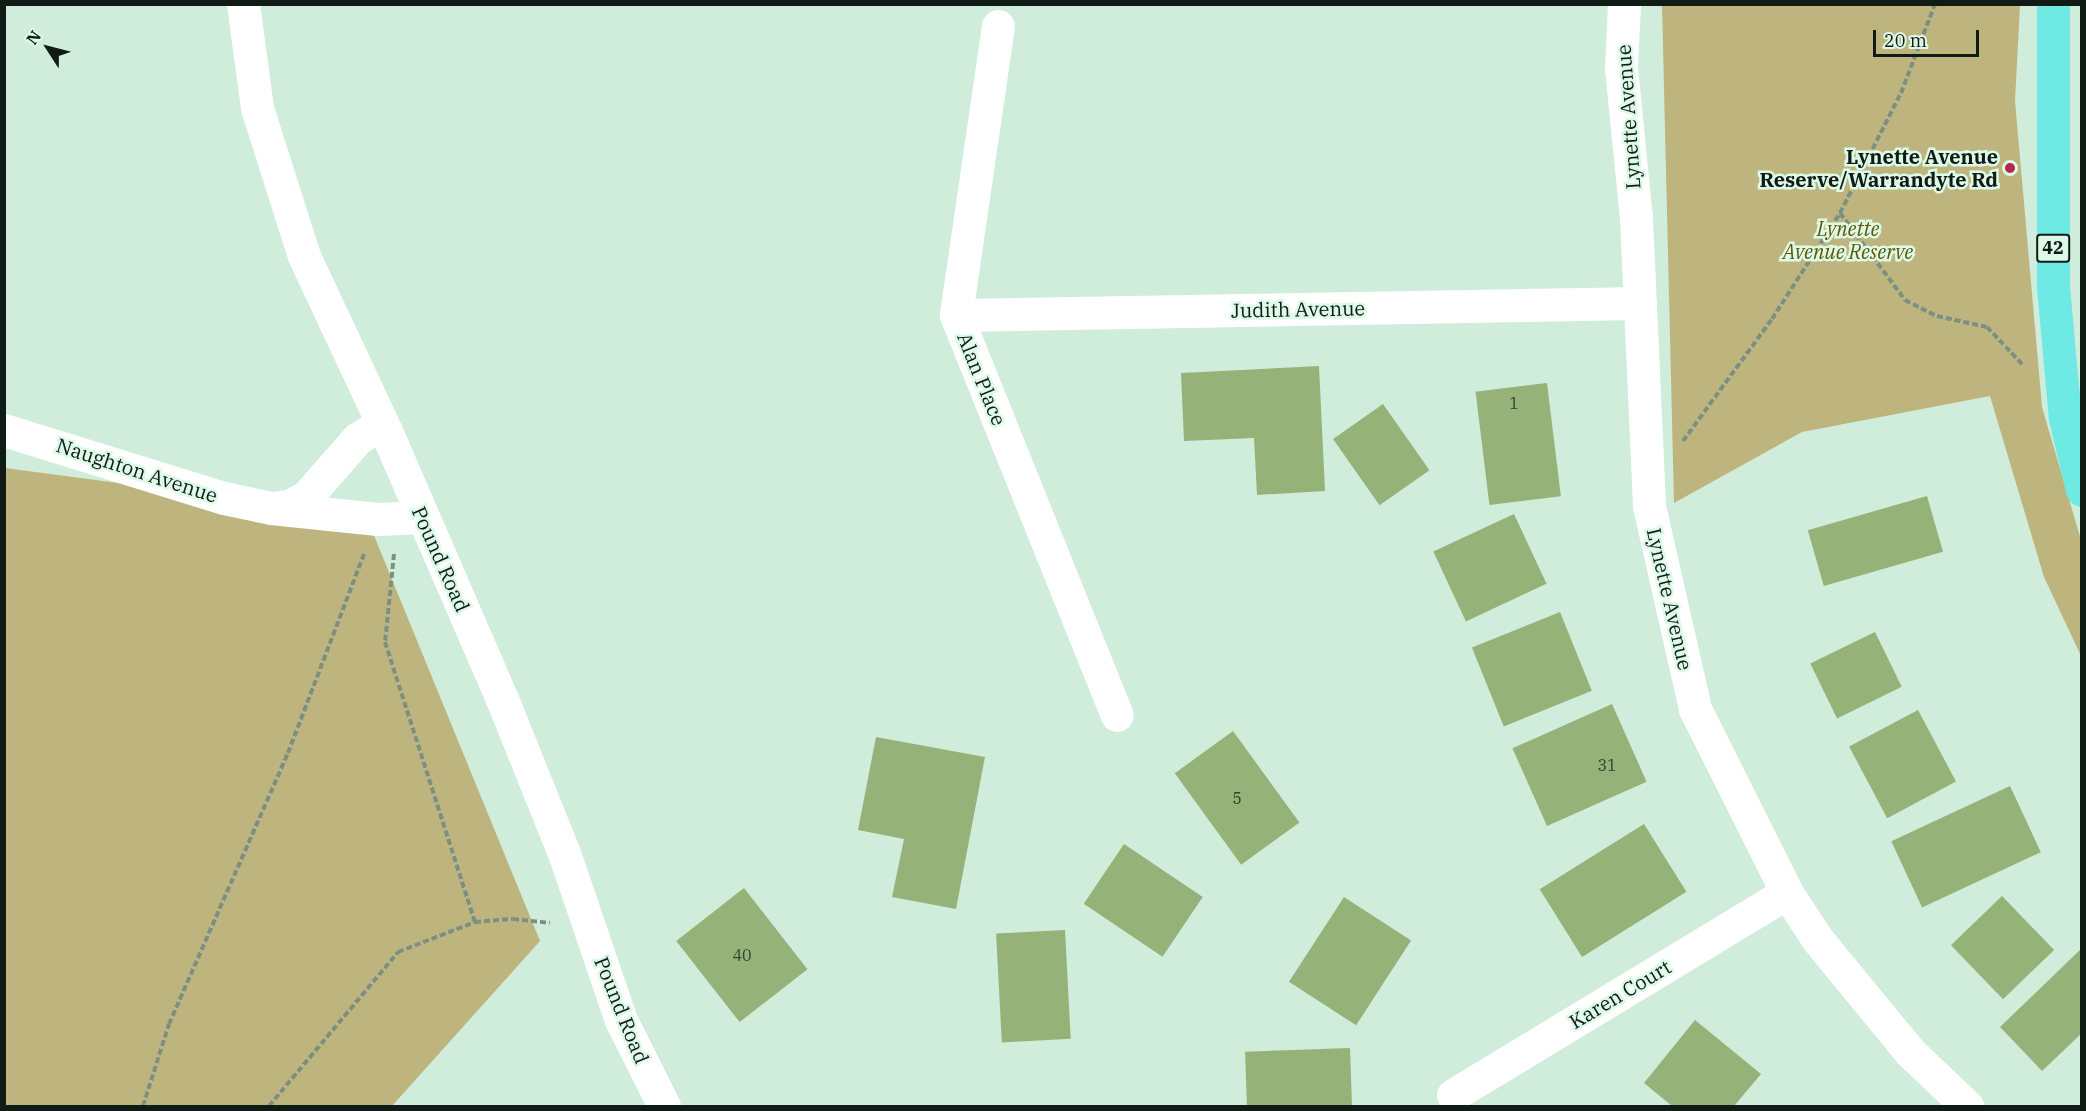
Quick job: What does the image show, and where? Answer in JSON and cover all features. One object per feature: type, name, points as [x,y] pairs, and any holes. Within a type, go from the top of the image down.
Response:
[{"type":"main road","name":"42","points":[[2053,4],[2053,288],[2065,418],[2082,490]]},
{"type":"street","name":"Pound Road","points":[[243,4],[257,108],[304,256],[382,424],[399,518],[502,699],[592,934],[621,1020],[664,1107]]},
{"type":"street","name":"Lynette Avenue","points":[[1624,4],[1621,68],[1636,218],[1649,506],[1695,709],[1787,893],[1861,996],[1910,1052],[1967,1107]]},
{"type":"street","name":"Alan Place","points":[[998,26],[956,315],[1117,715]]},
{"type":"street","name":"Judith Avenue","points":[[956,315],[1640,303]]},
{"type":"street","name":"Naughton Avenue","points":[[271,508],[291,505],[307,496],[344,452],[382,424]]},
{"type":"street","name":"Naughton Avenue","points":[[4,430],[224,498],[271,508],[399,518]]},
{"type":"street","name":"Karen Court","points":[[1452,1095],[1787,893]]},
{"type":"path","points":[[1683,441],[1772,319],[1840,213],[1901,93],[1935,4]]},
{"type":"path","points":[[1840,213],[1905,300],[1937,316],[1987,327],[2022,363]]},
{"type":"path","points":[[399,518],[385,642],[475,922]]},
{"type":"path","points":[[143,1107],[169,1024],[288,753],[399,518]]},
{"type":"path","points":[[269,1107],[398,952],[475,922],[542,921],[592,934]]},
{"type":"green space","name":"Lynette Avenue Reserve","points":[[1662,5],[2020,5],[2015,101],[2042,407],[2081,540],[2081,656],[2044,577],[1990,396],[1802,432],[1674,503]]},
{"type":"green space","points":[[5,468],[366,516],[540,941],[392,1106],[5,1106]]},
{"type":"building","points":[[1319,366],[1325,491],[1257,495],[1254,438],[1184,441],[1181,373]]},
{"type":"building","points":[[1547,383],[1561,496],[1489,505],[1476,392]]},
{"type":"building","points":[[1383,404],[1429,470],[1379,505],[1333,439]]},
{"type":"building","points":[[1927,496],[1943,552],[1824,586],[1808,530]]},
{"type":"building","points":[[1514,514],[1547,584],[1466,621],[1433,552]]},
{"type":"building","points":[[1560,612],[1592,691],[1504,726],[1472,648]]},
{"type":"building","points":[[1875,632],[1902,687],[1837,718],[1810,664]]},
{"type":"building","points":[[1612,704],[1647,782],[1547,826],[1512,748]]},
{"type":"building","points":[[1918,710],[1956,782],[1887,818],[1849,747]]},
{"type":"building","points":[[1233,731],[1299,822],[1241,865],[1175,773]]},
{"type":"building","points":[[876,737],[985,757],[956,909],[892,897],[904,839],[858,830]]},
{"type":"building","points":[[2010,786],[2041,852],[1922,908],[1891,841]]},
{"type":"building","points":[[1644,824],[1686,892],[1582,957],[1540,889]]},
{"type":"building","points":[[1124,844],[1203,897],[1162,957],[1084,904]]},
{"type":"building","points":[[744,888],[807,969],[740,1022],[676,941]]},
{"type":"building","points":[[2002,896],[2054,950],[2003,999],[1951,945]]},
{"type":"building","points":[[1344,897],[1411,941],[1356,1025],[1289,982]]},
{"type":"building","points":[[1065,930],[1071,1039],[1002,1042],[996,934]]},
{"type":"building","points":[[2082,948],[2082,1033],[2042,1071],[2000,1027]]},
{"type":"building","points":[[1695,1020],[1761,1074],[1734,1106],[1672,1106],[1644,1083]]},
{"type":"building","points":[[1350,1048],[1352,1106],[1247,1106],[1245,1052]]},
{"type":"place","name":"Lynette Avenue Reserve/Warrandyte Rd","points":[[2010,168]]}]
